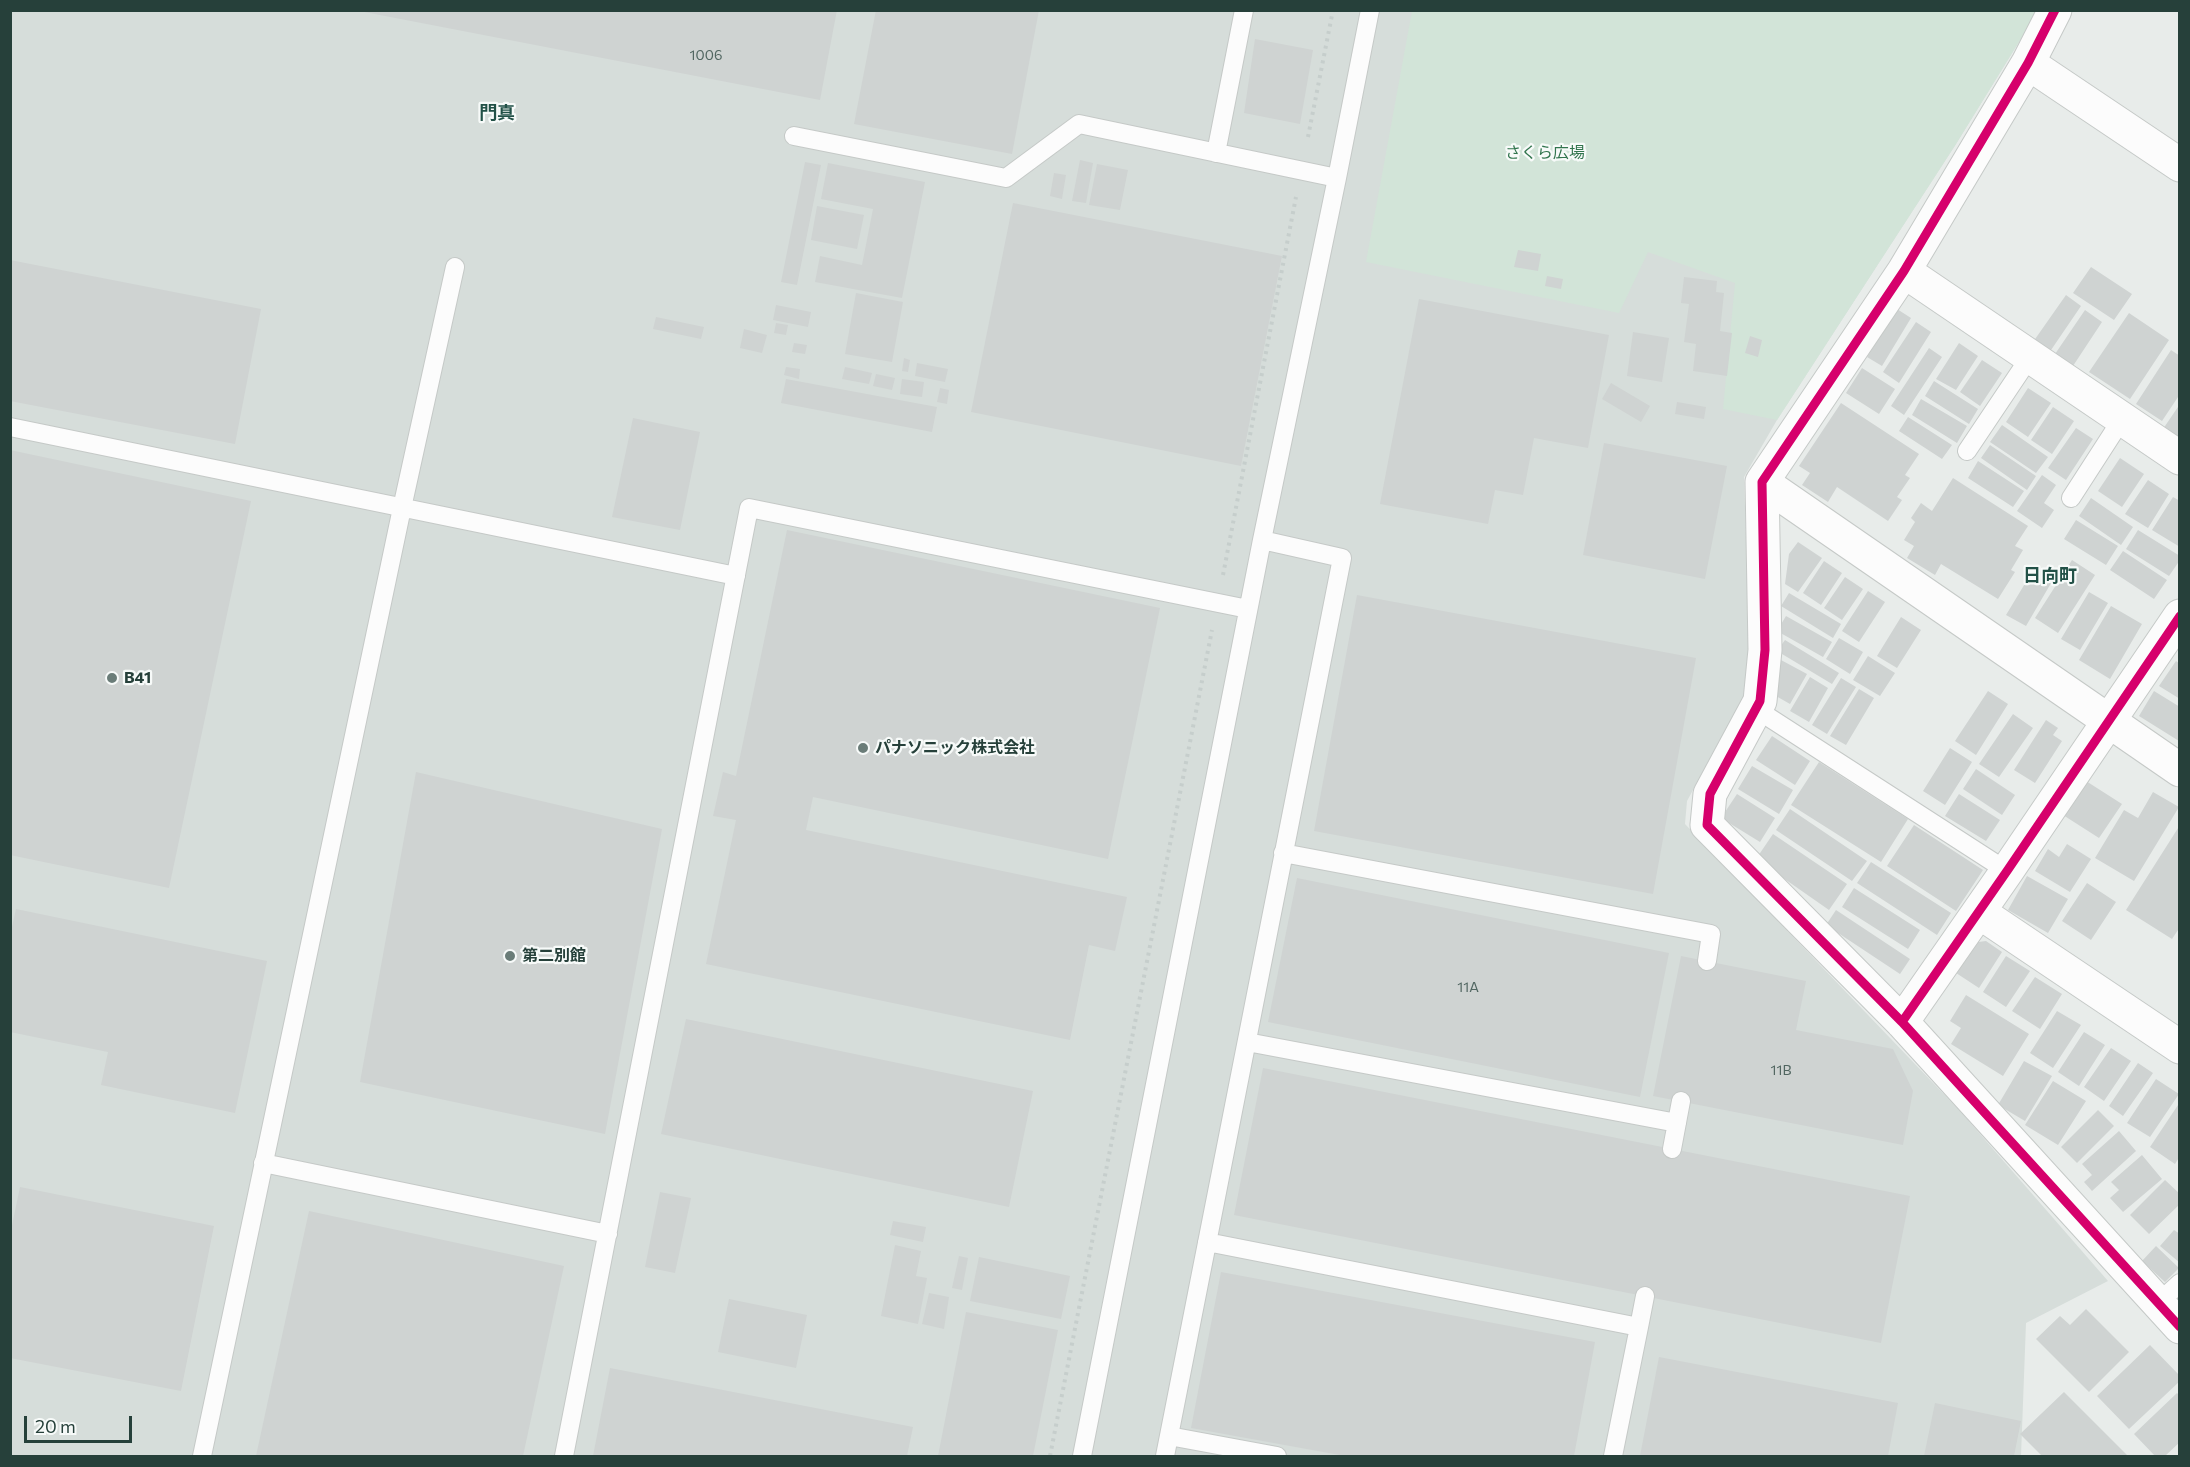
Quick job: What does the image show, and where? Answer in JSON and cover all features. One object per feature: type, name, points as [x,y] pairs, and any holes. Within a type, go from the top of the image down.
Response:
[{"type":"street","points":[[2055,10],[2028,63],[1904,271],[1762,482],[1765,650],[1760,701],[1710,794],[1707,825],[2169,1293],[2180,1327]]},
{"type":"street","points":[[2028,63],[2180,165]]},
{"type":"street","points":[[1904,271],[2180,458]]},
{"type":"street","points":[[1762,482],[2180,770]]},
{"type":"street","points":[[1902,1022],[2180,616]]},
{"type":"street","points":[[1979,912],[2180,1047]]},
{"type":"lane","points":[[1216,153],[1244,10]]},
{"type":"lane","points":[[1082,1456],[1248,609],[1370,10]]},
{"type":"lane","points":[[794,136],[1006,178],[1079,124],[1337,178]]},
{"type":"lane","points":[[202,1456],[455,267]]},
{"type":"lane","points":[[1967,451],[2030,357]]},
{"type":"lane","points":[[2071,498],[2122,419]]},
{"type":"lane","points":[[10,427],[736,576]]},
{"type":"lane","points":[[564,1456],[749,508],[1248,609]]},
{"type":"lane","points":[[1166,1456],[1342,558],[1262,540]]},
{"type":"lane","points":[[1756,709],[2007,871]]},
{"type":"lane","points":[[1283,854],[1711,934],[1707,961]]},
{"type":"lane","points":[[1247,1042],[1677,1123]]},
{"type":"lane","points":[[1672,1149],[1680,1101]]},
{"type":"lane","points":[[263,1163],[608,1234]]},
{"type":"lane","points":[[1207,1242],[1639,1328]]},
{"type":"lane","points":[[1613,1456],[1645,1296]]},
{"type":"lane","points":[[1169,1436],[1277,1456]]},
{"type":"path","points":[[1308,137],[1333,10]]},
{"type":"path","points":[[1050,1456],[1296,197]]},
{"type":"shaded area","name":"パナソニック株式会社","points":[[10,11],[2038,11],[1956,144],[1777,420],[1744,477],[1750,658],[1745,694],[1687,801],[1685,824],[1960,1111],[2108,1281],[2026,1323],[2021,1456],[11,1456]]},
{"type":"green space","name":"さくら広場","points":[[1412,11],[2038,11],[1956,144],[1777,420],[1723,409],[1735,283],[1648,252],[1619,313],[1366,262]]},
{"type":"building","points":[[354,10],[837,10],[820,100]]},
{"type":"building","points":[[876,10],[1039,10],[1012,154],[854,124]]},
{"type":"building","points":[[1255,39],[1313,50],[1300,124],[1244,113]]},
{"type":"building","points":[[1080,160],[1093,163],[1086,203],[1072,201]]},
{"type":"building","points":[[805,162],[821,165],[797,285],[781,282]]},
{"type":"building","points":[[828,163],[925,182],[902,298],[815,282],[820,256],[862,265],[873,209],[821,199]]},
{"type":"building","points":[[1097,164],[1128,170],[1120,210],[1089,205]]},
{"type":"building","points":[[1054,173],[1066,175],[1062,199],[1050,196]]},
{"type":"building","points":[[1013,203],[1282,256],[1241,466],[971,412]]},
{"type":"building","points":[[817,206],[864,215],[857,249],[811,240]]},
{"type":"building","points":[[1518,250],[1541,254],[1538,271],[1514,267]]},
{"type":"building","points":[[10,260],[261,309],[235,444],[10,401]]},
{"type":"building","points":[[2091,267],[2132,294],[2114,320],[2073,293]]},
{"type":"building","points":[[1547,276],[1563,279],[1561,289],[1545,286]]},
{"type":"building","points":[[1684,277],[1717,281],[1716,292],[1724,293],[1720,331],[1732,333],[1727,376],[1693,371],[1696,344],[1684,342],[1689,304],[1681,303]]},
{"type":"building","points":[[856,293],[903,302],[892,362],[845,354]]},
{"type":"building","points":[[2066,295],[2081,306],[2049,353],[2033,342]]},
{"type":"building","points":[[1419,299],[1609,335],[1588,448],[1534,438],[1523,495],[1495,490],[1488,524],[1380,504]]},
{"type":"building","points":[[776,305],[811,312],[808,327],[773,320]]},
{"type":"building","points":[[1897,309],[1911,318],[1882,366],[1867,357]]},
{"type":"building","points":[[2085,310],[2102,322],[2071,369],[2053,357]]},
{"type":"building","points":[[2129,313],[2169,340],[2130,399],[2089,372]]},
{"type":"building","points":[[656,317],[704,327],[701,339],[653,329]]},
{"type":"building","points":[[1916,322],[1931,332],[1899,383],[1883,372]]},
{"type":"building","points":[[776,323],[788,325],[786,335],[774,333]]},
{"type":"building","points":[[744,329],[767,335],[762,353],[740,348]]},
{"type":"building","points":[[1633,332],[1669,338],[1662,382],[1627,376]]},
{"type":"building","points":[[1750,336],[1762,340],[1758,357],[1745,353]]},
{"type":"building","points":[[794,343],[807,345],[805,354],[792,352]]},
{"type":"building","points":[[1959,343],[1978,356],[1956,390],[1936,379]]},
{"type":"building","points":[[1929,348],[1942,357],[1904,415],[1891,406]]},
{"type":"building","points":[[2171,350],[2180,356],[2180,394],[2162,421],[2136,404]]},
{"type":"building","points":[[904,358],[910,360],[908,372],[902,371]]},
{"type":"building","points":[[1982,360],[2002,373],[1980,406],[1960,392]]},
{"type":"building","points":[[917,363],[948,369],[945,382],[915,376]]},
{"type":"building","points":[[786,367],[800,369],[799,379],[784,375]]},
{"type":"building","points":[[845,367],[872,373],[869,384],[842,379]]},
{"type":"building","points":[[1862,368],[1895,389],[1879,414],[1846,393]]},
{"type":"building","points":[[876,374],[895,378],[892,390],[873,386]]},
{"type":"building","points":[[786,379],[937,407],[932,432],[781,403]]},
{"type":"building","points":[[902,379],[924,382],[922,397],[900,394]]},
{"type":"building","points":[[1934,381],[1978,409],[1969,424],[1925,396]]},
{"type":"building","points":[[1611,383],[1650,406],[1641,422],[1602,399]]},
{"type":"building","points":[[940,388],[949,390],[947,404],[937,402]]},
{"type":"building","points":[[2028,388],[2051,403],[2028,437],[2006,422]]},
{"type":"building","points":[[1921,399],[1967,426],[1957,443],[1912,415]]},
{"type":"building","points":[[1677,402],[1706,407],[1704,419],[1675,414]]},
{"type":"building","points":[[1841,403],[1919,454],[1905,475],[1910,478],[1897,497],[1902,500],[1888,521],[1837,487],[1828,502],[1802,485],[1810,473],[1799,466]]},
{"type":"building","points":[[2180,404],[2180,440],[2163,429]]},
{"type":"building","points":[[2053,407],[2074,421],[2052,454],[2031,440]]},
{"type":"building","points":[[1908,417],[1952,445],[1942,459],[1899,431]]},
{"type":"building","points":[[633,418],[700,432],[680,530],[612,517]]},
{"type":"building","points":[[2002,425],[2048,457],[2036,473],[1990,442]]},
{"type":"building","points":[[2076,428],[2093,439],[2066,480],[2048,468]]},
{"type":"building","points":[[1604,443],[1727,466],[1705,579],[1583,555]]},
{"type":"building","points":[[1990,445],[2036,476],[2027,490],[1981,458]]},
{"type":"building","name":"B41","points":[[10,450],[251,501],[169,888],[10,855]]},
{"type":"building","points":[[2120,458],[2144,474],[2122,507],[2098,491]]},
{"type":"building","points":[[1978,461],[2024,491],[2013,507],[1968,478]]},
{"type":"building","points":[[2042,475],[2056,485],[2044,503],[2054,510],[2042,528],[2017,511]]},
{"type":"building","points":[[1953,478],[2028,526],[2015,546],[2023,550],[2011,570],[2015,572],[1998,599],[1941,564],[1935,575],[1907,558],[1914,546],[1904,540],[1915,522],[1911,518],[1921,503],[1932,511]]},
{"type":"building","points":[[2148,480],[2169,494],[2148,528],[2125,514]]},
{"type":"building","points":[[2173,497],[2180,501],[2180,547],[2152,530]]},
{"type":"building","points":[[2091,498],[2133,527],[2121,545],[2079,516]]},
{"type":"building","points":[[2076,520],[2118,546],[2106,565],[2064,539]]},
{"type":"building","points":[[787,530],[1160,608],[1108,859],[813,797],[806,830],[1127,897],[1115,951],[1089,945],[1070,1040],[706,964],[736,820],[713,816],[723,772],[736,776]]},
{"type":"building","points":[[2138,530],[2180,556],[2180,560],[2169,576],[2126,549]]},
{"type":"building","points":[[1798,542],[1822,558],[1798,592],[1785,584],[1789,554]]},
{"type":"building","points":[[2123,551],[2167,580],[2154,599],[2110,570]]},
{"type":"building","points":[[2072,560],[2095,575],[2058,633],[2035,618]]},
{"type":"building","points":[[1824,561],[1842,573],[1821,605],[1803,593]]},
{"type":"building","points":[[2035,567],[2054,578],[2026,626],[2006,615]]},
{"type":"building","points":[[1845,577],[1863,589],[1842,620],[1824,608]]},
{"type":"building","points":[[1868,591],[1885,602],[1859,642],[1842,631]]},
{"type":"building","points":[[2089,592],[2108,603],[2080,650],[2061,639]]},
{"type":"building","points":[[1789,593],[1841,624],[1833,638],[1781,606]]},
{"type":"building","points":[[1357,595],[1696,658],[1653,894],[1314,831]]},
{"type":"building","points":[[2111,606],[2142,624],[2110,679],[2079,660]]},
{"type":"building","points":[[1786,616],[1832,642],[1823,657],[1777,631]]},
{"type":"building","points":[[1901,617],[1921,630],[1897,668],[1877,656]]},
{"type":"building","points":[[1839,638],[1863,652],[1850,674],[1826,659]]},
{"type":"building","points":[[1785,640],[1839,673],[1832,684],[1777,651]]},
{"type":"building","points":[[1868,656],[1895,673],[1880,696],[1853,680]]},
{"type":"building","points":[[1781,660],[1807,674],[1790,704],[1776,696],[1774,672]]},
{"type":"building","points":[[2176,661],[2180,664],[2180,699],[2159,686]]},
{"type":"building","points":[[1810,677],[1828,688],[1809,722],[1790,711]]},
{"type":"building","points":[[1841,678],[1856,687],[1827,734],[1812,725]]},
{"type":"building","points":[[1859,689],[1874,698],[1846,745],[1830,736]]},
{"type":"building","points":[[1988,691],[2008,704],[1976,755],[1955,741]]},
{"type":"building","points":[[2154,691],[2180,707],[2179,741],[2139,716]]},
{"type":"building","points":[[2013,714],[2033,728],[1999,777],[1979,764]]},
{"type":"building","points":[[2046,720],[2058,728],[2053,735],[2062,741],[2035,783],[2014,770]]},
{"type":"building","points":[[1772,736],[1810,761],[1795,785],[1756,760]]},
{"type":"building","points":[[1950,748],[1972,762],[1945,805],[1923,791]]},
{"type":"building","points":[[1819,762],[1908,819],[1881,862],[1791,805]]},
{"type":"building","points":[[1752,766],[1793,790],[1779,814],[1738,789]]},
{"type":"building","points":[[1976,769],[2015,795],[2002,815],[1963,789]]},
{"type":"building","name":"第二別館","points":[[416,772],[662,829],[605,1134],[360,1082]]},
{"type":"building","points":[[2086,781],[2122,804],[2099,838],[2063,815]]},
{"type":"building","points":[[2153,792],[2179,807],[2134,881],[2095,858],[2124,810],[2138,818]]},
{"type":"building","points":[[1737,794],[1775,818],[1760,842],[1721,818]]},
{"type":"building","points":[[1959,794],[2000,820],[1986,841],[1945,816]]},
{"type":"building","points":[[1790,809],[1867,861],[1852,881],[1776,830]]},
{"type":"building","points":[[1914,825],[1983,870],[1956,911],[1887,866]]},
{"type":"building","points":[[2180,825],[2180,927],[2172,939],[2126,910]]},
{"type":"building","points":[[1773,834],[1847,884],[1829,910],[1756,859]]},
{"type":"building","points":[[2067,844],[2091,859],[2070,892],[2035,871],[2048,849],[2059,857]]},
{"type":"building","points":[[1871,862],[1951,913],[1937,935],[1857,883]]},
{"type":"building","points":[[2027,876],[2068,899],[2048,933],[2008,910]]},
{"type":"building","points":[[1297,878],[1669,953],[1640,1097],[1268,1022]]},
{"type":"building","points":[[2087,883],[2116,902],[2091,940],[2062,921]]},
{"type":"building","points":[[1854,888],[1920,930],[1908,949],[1842,907]]},
{"type":"building","points":[[16,909],[267,961],[235,1113],[101,1085],[108,1052],[10,1032],[10,936]]},
{"type":"building","points":[[1836,910],[1910,959],[1900,974],[1826,925]]},
{"type":"building","points":[[1986,941],[2002,952],[1979,988],[1953,971],[1971,943]]},
{"type":"building","points":[[1681,956],[1806,981],[1796,1030],[1893,1049],[1913,1091],[1903,1145],[1653,1096]]},
{"type":"building","points":[[2006,956],[2030,971],[2006,1007],[1983,992]]},
{"type":"building","points":[[2035,977],[2062,994],[2040,1029],[2012,1011]]},
{"type":"building","points":[[1966,995],[2029,1034],[2003,1076],[1951,1044],[1961,1028],[1950,1021]]},
{"type":"building","points":[[2057,1011],[2081,1025],[2053,1068],[2030,1053]]},
{"type":"building","points":[[686,1019],[1033,1091],[1009,1207],[661,1134]]},
{"type":"building","points":[[2084,1032],[2105,1045],[2079,1086],[2058,1072]]},
{"type":"building","points":[[2111,1048],[2131,1061],[2104,1101],[2084,1087]]},
{"type":"building","points":[[2024,1061],[2052,1076],[2025,1121],[1998,1105]]},
{"type":"building","points":[[2138,1063],[2153,1073],[2123,1116],[2109,1106]]},
{"type":"building","points":[[1263,1068],[1910,1196],[1881,1343],[1234,1215]]},
{"type":"building","points":[[2156,1079],[2179,1094],[2150,1137],[2127,1123]]},
{"type":"building","points":[[2053,1081],[2086,1101],[2058,1145],[2025,1125]]},
{"type":"building","points":[[2180,1102],[2180,1156],[2175,1164],[2150,1147]]},
{"type":"building","points":[[2098,1110],[2114,1126],[2077,1163],[2061,1147]]},
{"type":"building","points":[[2119,1131],[2136,1151],[2092,1191],[2084,1182],[2092,1175],[2082,1164]]},
{"type":"building","points":[[2142,1155],[2162,1179],[2123,1212],[2110,1198],[2119,1190],[2111,1182]]},
{"type":"building","points":[[2165,1180],[2180,1194],[2180,1204],[2149,1234],[2130,1215]]},
{"type":"building","points":[[20,1187],[214,1226],[181,1391],[10,1358],[10,1235]]},
{"type":"building","points":[[660,1192],[691,1198],[675,1273],[645,1267]]},
{"type":"building","points":[[309,1211],[564,1266],[523,1456],[256,1456]]},
{"type":"building","points":[[893,1221],[926,1227],[923,1242],[890,1235]]},
{"type":"building","points":[[2174,1230],[2180,1234],[2180,1263],[2160,1246]]},
{"type":"building","points":[[895,1245],[921,1251],[916,1276],[927,1278],[918,1324],[881,1316]]},
{"type":"building","points":[[2156,1246],[2179,1268],[2165,1282],[2142,1261]]},
{"type":"building","points":[[959,1256],[968,1258],[962,1290],[952,1288]]},
{"type":"building","points":[[979,1257],[1070,1276],[1061,1319],[970,1301]]},
{"type":"building","points":[[1221,1272],[1595,1342],[1574,1456],[1345,1456],[1191,1428]]},
{"type":"building","points":[[929,1293],[949,1297],[944,1329],[922,1324]]},
{"type":"building","points":[[729,1299],[807,1315],[796,1368],[718,1352]]},
{"type":"building","points":[[2086,1309],[2129,1352],[2089,1392],[2036,1339],[2060,1316],[2070,1325]]},
{"type":"building","points":[[966,1312],[1058,1330],[1033,1456],[938,1456]]},
{"type":"building","points":[[2150,1345],[2180,1376],[2180,1381],[2129,1429],[2097,1396]]},
{"type":"building","points":[[1659,1357],[1898,1403],[1888,1456],[1640,1456]]},
{"type":"building","points":[[610,1368],[913,1427],[907,1456],[593,1456]]},
{"type":"building","points":[[2064,1392],[2128,1456],[2042,1456],[2020,1434]]},
{"type":"building","points":[[2177,1393],[2180,1396],[2180,1442],[2165,1456],[2155,1456],[2134,1434]]},
{"type":"building","points":[[1935,1403],[2021,1421],[2014,1456],[1924,1456]]},
{"type":"cycle path","points":[[2055,10],[2028,63],[1904,271],[1762,482],[1765,650],[1760,701],[1710,794],[1707,825],[1902,1022],[2180,1327]]},
{"type":"cycle path","points":[[1902,1022],[2180,616]]},
{"type":"place","name":"B41","points":[[112,678]]},
{"type":"place","name":"パナソニック株式会社","points":[[863,748]]},
{"type":"place","name":"第二別館","points":[[510,956]]},
{"type":"district","name":"門真","points":[[497,113]]},
{"type":"district","name":"日向町","points":[[2050,576]]}]
